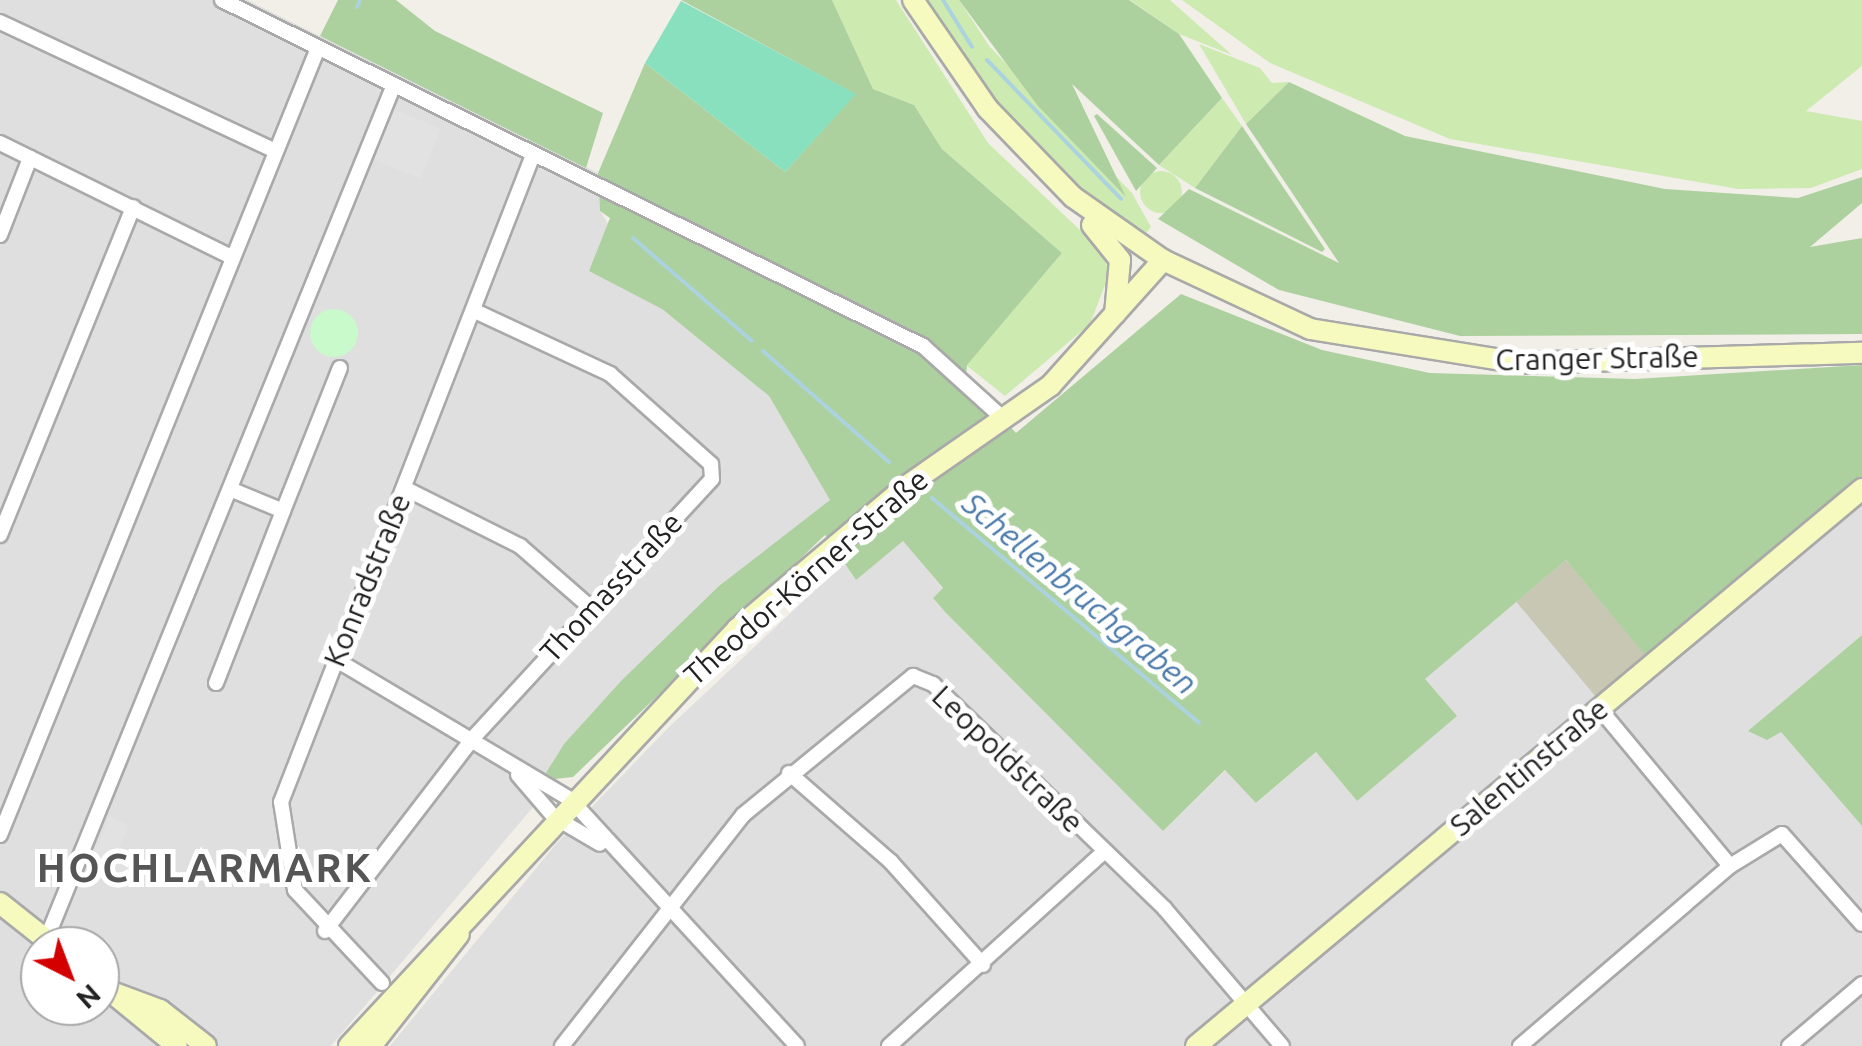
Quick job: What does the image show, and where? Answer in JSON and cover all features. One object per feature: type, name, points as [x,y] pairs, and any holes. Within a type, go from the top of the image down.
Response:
[{"type":"main road","name":"Cranger Straße","points":[[913,0],[988,109],[1074,197],[1163,260],[1237,302],[1381,347],[1519,364],[1862,353]]},
{"type":"main road","name":"Cranger Straße","points":[[988,109],[998,134],[1114,245],[1123,274],[1114,321]]},
{"type":"main road","name":"Theodor-Körner-Straße","points":[[350,1046],[570,799],[737,629],[905,487],[1005,420],[1114,321],[1163,260]]},
{"type":"main road","name":"Salentinstraße","points":[[1196,1046],[1862,488]]},
{"type":"main road","points":[[0,904],[28,926]]},
{"type":"main road","name":"Theodor-Körner-Straße","points":[[370,1046],[453,947],[468,914]]},
{"type":"main road","points":[[120,994],[160,1010],[206,1046]]},
{"type":"main road","points":[[120,999],[177,1046]]},
{"type":"street","points":[[222,0],[924,346],[1005,420]]},
{"type":"street","points":[[0,22],[275,152]]},
{"type":"street","points":[[0,835],[318,48]]},
{"type":"street","points":[[57,926],[393,87]]},
{"type":"street","points":[[0,143],[232,257]]},
{"type":"street","name":"Konradstraße","points":[[382,983],[325,931],[290,878],[281,802],[534,155]]},
{"type":"street","points":[[0,235],[30,158]]},
{"type":"street","points":[[0,535],[133,207]]},
{"type":"street","name":"Thomasstraße","points":[[325,931],[473,738],[712,479],[711,464],[610,374],[475,311]]},
{"type":"street","points":[[216,683],[340,368]]},
{"type":"street","points":[[404,488],[520,546],[590,607]]},
{"type":"street","points":[[230,489],[283,510]]},
{"type":"street","points":[[336,659],[570,799],[610,850],[666,903],[797,1046]]},
{"type":"street","name":"Leopoldstraße","points":[[562,1046],[666,903],[789,773],[904,680],[923,677],[1105,851],[1282,1046]]},
{"type":"street","points":[[1599,708],[1730,866]]},
{"type":"street","points":[[512,767],[554,817],[610,850]]},
{"type":"street","points":[[789,773],[891,862],[983,965]]},
{"type":"street","points":[[1520,1046],[1730,866],[1782,834],[1862,924]]},
{"type":"street","points":[[889,1046],[1105,851]]},
{"type":"street","points":[[1788,1046],[1862,984]]},
{"type":"shaded area","points":[[0,0],[247,0],[598,173],[600,211],[662,309],[769,396],[831,500],[720,586],[331,1046],[0,1046]]},
{"type":"shaded area","points":[[390,108],[441,129],[421,179],[370,158]]},
{"type":"shaded area","points":[[1862,480],[1862,635],[1749,731],[1781,732],[1862,826],[1862,1046],[390,1046],[556,844],[669,727],[844,563],[855,579],[903,540],[943,589],[933,598],[945,612],[1164,830],[1226,770],[1257,803],[1316,752],[1357,801],[1424,679],[1566,560],[1649,660]]},
{"type":"shaded area","points":[[1566,560],[1650,660],[1600,702],[1516,602]]},
{"type":"shaded area","points":[[109,817],[128,825],[115,859],[136,867],[131,881],[90,865]]},
{"type":"green space","points":[[338,0],[396,0],[435,31],[603,113],[586,168],[320,36]]},
{"type":"green space","points":[[681,0],[832,0],[873,89],[914,105],[942,149],[1062,253],[967,365],[966,377],[1016,433],[1181,294],[1322,350],[1430,373],[1635,379],[1862,365],[1862,480],[1650,661],[1566,560],[1425,679],[1457,716],[1357,801],[1316,752],[1256,803],[1225,770],[1163,831],[945,612],[933,598],[943,588],[903,541],[856,580],[825,535],[573,777],[555,779],[546,773],[564,744],[622,680],[719,586],[830,500],[769,396],[662,309],[589,271],[610,218],[600,211],[598,173],[645,63],[785,172],[855,94]]},
{"type":"green space","points":[[832,0],[896,0],[988,143],[1099,248],[1110,272],[1090,324],[1005,396],[966,365],[1062,253],[942,149],[914,105],[873,89]]},
{"type":"green space","points":[[922,0],[959,0],[990,47],[1132,193],[1151,227],[1144,236],[1058,171],[999,111]]},
{"type":"green space","points":[[959,0],[1129,0],[1179,34],[1222,98],[1159,165],[1072,84],[1126,197],[1038,106]]},
{"type":"green space","points":[[1130,0],[1170,0],[1232,55],[1179,34]]},
{"type":"green space","points":[[1182,0],[1862,0],[1862,66],[1806,111],[1862,121],[1862,169],[1811,188],[1738,189],[1450,139],[1270,63]]},
{"type":"green space","points":[[681,1],[856,94],[785,172],[645,63]]},
{"type":"green space","points":[[1199,44],[1260,68],[1272,83],[1289,82],[1246,124]]},
{"type":"green space","points":[[1289,82],[1405,136],[1665,189],[1798,198],[1862,177],[1862,203],[1810,247],[1862,238],[1862,334],[1460,336],[1279,290],[1158,219],[1189,189],[1339,263],[1246,124]]},
{"type":"green space","points":[[1222,98],[1242,126],[1195,188],[1159,165]]},
{"type":"green space","points":[[1097,114],[1157,168],[1136,191],[1094,116]]},
{"type":"green space","points":[[1242,126],[1325,249],[1322,252],[1195,188]]},
{"type":"green space","points":[[1161,171],[1176,177],[1182,192],[1176,207],[1161,213],[1146,207],[1140,192],[1146,177]]},
{"type":"green space","points":[[334,309],[351,316],[358,333],[351,350],[334,357],[317,350],[310,333],[317,316]]},
{"type":"green space","points":[[1862,635],[1862,826],[1781,732],[1767,740],[1748,731]]},
{"type":"waterway","name":"Schellenbruchgraben","points":[[357,7],[360,0]]},
{"type":"waterway","points":[[943,0],[972,47]]},
{"type":"waterway","points":[[987,60],[1121,199]]},
{"type":"waterway","name":"Schellenbruchgraben","points":[[633,238],[752,341]]},
{"type":"waterway","name":"Schellenbruchgraben","points":[[763,351],[889,462]]},
{"type":"waterway","name":"Schellenbruchgraben","points":[[932,498],[1199,723]]},
{"type":"district","name":"HOCHLARMARK","points":[[205,868]]}]
